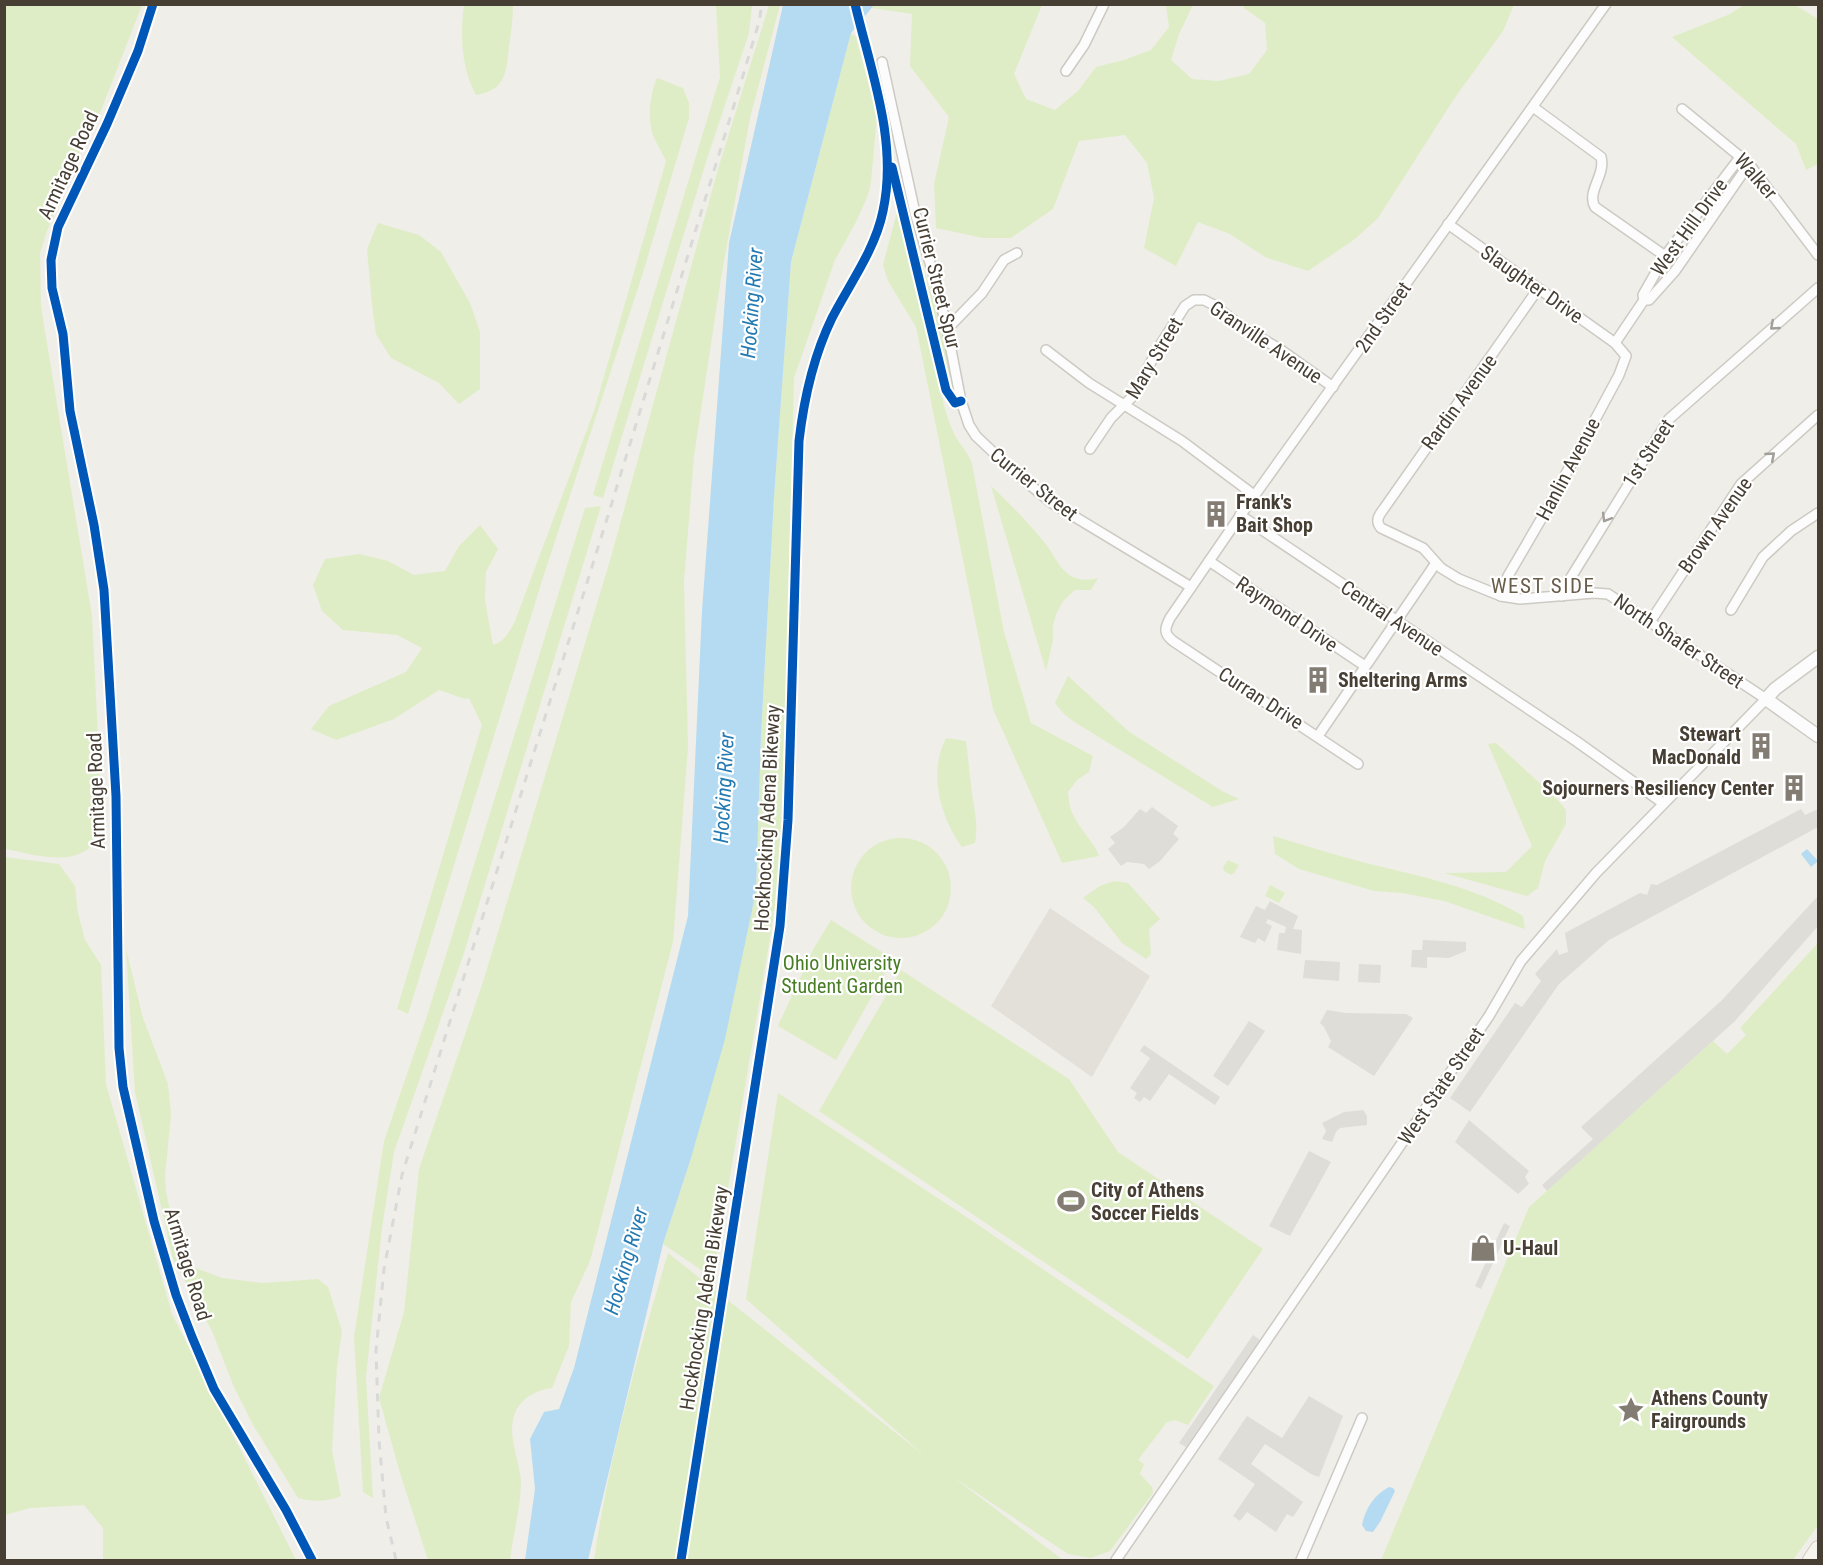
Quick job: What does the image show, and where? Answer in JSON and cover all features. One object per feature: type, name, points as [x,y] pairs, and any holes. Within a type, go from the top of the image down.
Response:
[{"type":"main road","points":[[1810,1560],[1818,1548]]},
{"type":"street","name":"Armitage Road","points":[[153,4],[138,51],[107,124],[58,227],[51,260],[52,288],[63,334],[70,411],[94,525],[104,590],[116,796],[118,1026],[122,1077],[154,1221],[176,1294],[203,1367],[286,1510],[312,1560]]},
{"type":"street","points":[[1066,71],[1084,45],[1104,4]]},
{"type":"street","name":"2nd Street","points":[[1165,632],[1170,618],[1254,495],[1606,4]]},
{"type":"street","name":"Currier Street","points":[[882,62],[915,213],[947,329],[961,401],[969,425],[976,436],[1012,471],[1053,503],[1191,586]]},
{"type":"street","points":[[1533,107],[1601,157],[1602,171],[1592,198],[1595,207],[1665,256]]},
{"type":"street","name":"Walker","points":[[1682,109],[1749,164],[1818,255]]},
{"type":"street","name":"West Hill Drive","points":[[1615,343],[1644,300],[1643,295],[1665,256],[1741,156]]},
{"type":"street","name":"West Hill Drive","points":[[1644,300],[1649,300],[1664,285],[1749,164]]},
{"type":"street","name":"Slaughter Drive","points":[[1448,225],[1615,343]]},
{"type":"street","points":[[947,329],[982,293],[998,267],[1017,253]]},
{"type":"street","name":"1st Street","points":[[1562,596],[1568,581],[1669,419],[1818,288]]},
{"type":"street","name":"Rardin Avenue","points":[[1379,515],[1538,289]]},
{"type":"street","name":"Granville Avenue","points":[[1198,299],[1212,303],[1247,330],[1278,348],[1333,387]]},
{"type":"street","name":"Mary Street","points":[[1090,449],[1112,418],[1139,387],[1159,347],[1185,306],[1198,299]]},
{"type":"street","name":"Hanlin Avenue","points":[[1500,596],[1508,576],[1580,450],[1624,365],[1626,356],[1615,343]]},
{"type":"street","points":[[1046,351],[1075,374],[1182,441],[1254,495]]},
{"type":"street","name":"Brown Avenue","points":[[1650,622],[1745,479],[1818,415]]},
{"type":"street","points":[[1731,610],[1763,557],[1791,531],[1818,513]]},
{"type":"street","name":"Central Avenue","points":[[1240,515],[1576,741],[1663,803]]},
{"type":"street","name":"North Shafer Street","points":[[1379,515],[1377,520],[1380,527],[1423,548],[1441,568],[1472,586],[1500,596],[1520,599],[1608,594],[1818,735]]},
{"type":"street","name":"Raymond Drive","points":[[1209,561],[1365,666]]},
{"type":"street","points":[[1318,736],[1436,562]]},
{"type":"street","name":"Curran Drive","points":[[1165,632],[1173,640],[1358,764]]},
{"type":"street","name":"West State Street","points":[[1116,1560],[1476,1035],[1521,961],[1596,873],[1663,803],[1775,689],[1818,657]]},
{"type":"street","points":[[1301,1560],[1362,1418]]},
{"type":"shaded area","points":[[1152,807],[1178,826],[1173,834],[1179,839],[1160,861],[1149,869],[1144,864],[1127,862],[1121,866],[1108,849],[1115,843],[1110,837],[1124,827],[1140,809],[1146,813]]},
{"type":"shaded area","points":[[1801,809],[1805,815],[1818,809],[1818,827],[1609,940],[1559,984],[1470,1112],[1450,1098],[1515,1003],[1522,1007],[1541,981],[1535,974],[1557,949],[1559,955],[1568,952],[1565,933],[1640,893],[1647,895],[1651,884],[1657,885]]},
{"type":"shaded area","points":[[1818,896],[1818,926],[1735,1021],[1547,1191],[1542,1185],[1593,1139],[1581,1127],[1721,1001]]},
{"type":"shaded area","points":[[1270,901],[1298,916],[1293,929],[1302,930],[1301,954],[1277,950],[1279,933],[1285,933],[1286,927],[1268,919],[1266,923],[1272,926],[1265,942],[1258,938],[1255,943],[1240,937],[1256,906],[1265,910]]},
{"type":"shaded area","points":[[1050,908],[1150,976],[1092,1077],[991,1006]]},
{"type":"shaded area","points":[[1423,940],[1466,942],[1466,951],[1449,958],[1427,957],[1427,968],[1411,967],[1412,950],[1422,950]]},
{"type":"shaded area","points":[[1305,960],[1340,962],[1339,981],[1303,978]]},
{"type":"shaded area","points":[[1359,964],[1381,965],[1380,983],[1358,982]]},
{"type":"shaded area","points":[[1327,1010],[1346,1013],[1406,1014],[1413,1018],[1374,1076],[1328,1047],[1331,1041],[1320,1023]]},
{"type":"shaded area","points":[[1249,1021],[1265,1031],[1228,1086],[1213,1076]]},
{"type":"shaded area","points":[[1144,1045],[1220,1097],[1215,1105],[1169,1074],[1150,1101],[1144,1097],[1140,1102],[1134,1098],[1137,1093],[1130,1088],[1150,1058],[1140,1051]]},
{"type":"shaded area","points":[[1363,1110],[1367,1116],[1367,1125],[1340,1128],[1332,1142],[1322,1139],[1326,1131],[1322,1123],[1344,1112]]},
{"type":"shaded area","points":[[1469,1120],[1529,1171],[1525,1177],[1529,1184],[1518,1194],[1455,1142]]},
{"type":"shaded area","points":[[1309,1151],[1331,1162],[1290,1236],[1269,1226]]},
{"type":"shaded area","points":[[1504,1223],[1510,1226],[1481,1289],[1475,1286]]},
{"type":"shaded area","points":[[1253,1335],[1260,1340],[1186,1447],[1179,1443]]},
{"type":"shaded area","points":[[1309,1396],[1343,1416],[1319,1477],[1265,1444],[1251,1464],[1303,1502],[1293,1517],[1287,1514],[1276,1532],[1247,1512],[1240,1521],[1233,1516],[1255,1484],[1218,1459],[1247,1416],[1282,1438]]},
{"type":"green space","points":[[874,4],[1042,5],[1014,74],[1026,99],[1055,110],[1078,91],[1096,67],[1151,50],[1169,27],[1166,5],[1193,5],[1179,34],[1171,60],[1192,79],[1219,81],[1249,74],[1267,50],[1265,23],[1243,5],[1514,5],[1503,31],[1454,99],[1378,218],[1355,239],[1308,271],[1265,257],[1230,234],[1198,222],[1176,266],[1144,248],[1154,198],[1147,163],[1125,135],[1079,141],[1053,209],[1011,238],[983,238],[936,228],[934,184],[949,117],[910,66],[912,14],[872,8]]},
{"type":"green space","points":[[4,5],[142,5],[98,118],[83,144],[40,253],[41,307],[92,616],[102,818],[92,845],[84,852],[62,857],[38,856],[5,849]]},
{"type":"green space","points":[[464,5],[513,5],[507,65],[503,79],[493,89],[476,95],[467,74],[463,51]]},
{"type":"green space","points":[[716,5],[752,5],[749,33],[706,162],[603,498],[593,495],[720,77]]},
{"type":"green space","points":[[769,5],[780,5],[750,118],[721,278],[694,456],[684,582],[688,747],[673,942],[590,1261],[571,1302],[569,1346],[552,1388],[526,1398],[520,1404],[513,1420],[513,1440],[521,1481],[510,1560],[428,1560],[379,1398],[404,1312],[419,1169],[483,982],[611,557],[718,169]]},
{"type":"green space","points":[[1744,5],[1795,5],[1818,19],[1818,164],[1806,170],[1796,144],[1672,37],[1728,15]]},
{"type":"green space","points":[[851,33],[856,37],[877,115],[871,182],[856,222],[835,260],[794,378],[781,872],[713,1278],[663,1244],[691,1158],[756,891],[761,735],[774,497],[791,262]]},
{"type":"green space","points":[[657,78],[683,88],[689,103],[689,118],[642,276],[541,584],[408,1014],[397,1009],[482,725],[469,698],[465,699],[439,690],[394,719],[336,740],[311,729],[329,706],[406,672],[422,648],[397,635],[343,630],[322,611],[313,585],[325,559],[359,554],[388,561],[414,575],[445,571],[459,546],[480,525],[498,549],[486,572],[485,600],[493,645],[509,632],[594,411],[666,161],[653,135],[650,121],[651,99]]},
{"type":"green space","points":[[898,208],[907,212],[954,371],[941,392],[942,398],[957,439],[972,464],[1004,632],[1031,723],[1093,756],[1089,772],[1077,780],[1068,792],[1074,817],[1099,856],[1062,863],[993,709],[916,327],[888,281],[883,265]]},
{"type":"green space","points":[[378,223],[419,235],[441,252],[470,303],[480,332],[480,389],[459,404],[439,383],[391,358],[376,334],[367,249]]},
{"type":"green space","points":[[991,486],[1032,528],[1067,573],[1074,578],[1088,580],[1098,578],[1091,590],[1075,590],[1064,600],[1057,612],[1046,671]]},
{"type":"green space","points":[[601,506],[463,956],[394,1152],[382,1228],[366,1377],[373,1498],[363,1492],[354,1337],[384,1141],[427,1016],[585,508]]},
{"type":"green space","points":[[1068,676],[1128,731],[1222,791],[1239,799],[1213,807],[1076,723],[1055,703]]},
{"type":"green space","points":[[946,738],[966,741],[976,828],[975,843],[962,847],[948,822],[939,794],[938,765]]},
{"type":"green space","points":[[1496,743],[1566,810],[1566,824],[1545,861],[1538,888],[1527,896],[1444,873],[1506,872],[1532,846],[1488,744]]},
{"type":"green space","points":[[1273,836],[1354,860],[1427,878],[1485,897],[1523,916],[1525,929],[1444,901],[1402,893],[1374,891],[1299,869],[1275,854]]},
{"type":"green space","name":"Ohio University Student Garden","points":[[901,838],[929,846],[943,860],[951,888],[943,916],[929,930],[901,938],[873,930],[859,916],[851,888],[859,860],[873,846]]},
{"type":"green space","points":[[5,857],[59,864],[75,886],[78,913],[85,940],[101,965],[106,1084],[172,1314],[296,1560],[103,1560],[103,1528],[84,1505],[30,1508],[5,1515]]},
{"type":"green space","points":[[1228,860],[1239,865],[1231,875],[1224,871],[1223,867]]},
{"type":"green space","points":[[1114,881],[1128,883],[1160,919],[1149,929],[1151,954],[1146,959],[1122,943],[1094,907],[1083,898],[1100,886]]},
{"type":"green space","points":[[1270,885],[1285,893],[1279,903],[1265,896]]},
{"type":"green space","name":"Ohio University Student Garden","points":[[831,920],[893,959],[836,1060],[778,1026],[814,948]]},
{"type":"green space","name":"Athens County Fairgrounds","points":[[1818,943],[1818,1525],[1793,1560],[1381,1560],[1529,1207],[1713,1041],[1727,1054],[1746,1035],[1740,1028]]},
{"type":"green space","points":[[126,949],[143,1018],[168,1084],[171,1114],[165,1177],[166,1191],[177,1245],[182,1258],[193,1267],[222,1278],[263,1283],[318,1279],[328,1287],[342,1331],[337,1366],[332,1451],[341,1496],[320,1501],[298,1498],[253,1425],[234,1387],[212,1331],[173,1259],[135,1092]]},
{"type":"green space","name":"City of Athens Soccer Fields","points":[[901,970],[1069,1079],[1118,1152],[1263,1249],[1188,1359],[819,1111]]},
{"type":"green space","points":[[778,1093],[968,1218],[1214,1386],[1188,1425],[1175,1420],[1167,1422],[1138,1460],[1144,1464],[1140,1474],[1152,1487],[1153,1493],[1110,1551],[1091,1558],[1068,1554],[953,1477],[1063,1560],[594,1560],[616,1444],[635,1367],[668,1253],[925,1456],[746,1299]]},
{"type":"water","name":"Hocking River","points":[[783,5],[874,5],[851,33],[791,262],[774,497],[761,735],[756,891],[725,1039],[691,1158],[663,1244],[588,1560],[525,1560],[535,1489],[530,1439],[544,1412],[559,1409],[574,1368],[688,916],[702,611],[729,243]]},
{"type":"water","points":[[1807,849],[1818,861],[1811,867],[1801,854]]},
{"type":"water","points":[[1389,1487],[1395,1491],[1380,1522],[1373,1532],[1366,1531],[1362,1525],[1365,1513],[1375,1498]]},
{"type":"pier","points":[[851,5],[858,5],[863,24],[857,30]]},
{"type":"railway","points":[[396,1560],[386,1517],[379,1440],[376,1351],[384,1269],[402,1175],[610,509],[735,102],[759,22],[762,4]]},
{"type":"cycle path","points":[[153,4],[138,51],[107,124],[58,227],[51,260],[52,288],[63,334],[70,411],[94,525],[104,590],[116,796],[119,1048],[123,1087],[154,1221],[176,1295],[214,1389],[286,1510],[312,1560]]},
{"type":"cycle path","name":"Hockhocking Adena Bikeway","points":[[681,1560],[780,926],[788,820],[801,425],[810,378],[820,348],[832,318],[874,239],[883,211],[887,185],[887,159],[881,107],[855,4]]},
{"type":"cycle path","name":"Currier Street Spur","points":[[892,167],[946,390],[955,403],[961,401]]},
{"type":"place","name":"Frank's Bait Shop","points":[[1216,514]]},
{"type":"place","name":"Sheltering Arms","points":[[1318,680]]},
{"type":"place","name":"Stewart MacDonald","points":[[1761,746]]},
{"type":"place","name":"Sojourners Resiliency Center","points":[[1794,788]]},
{"type":"place","name":"City of Athens Soccer Fields","points":[[1071,1201]]},
{"type":"place","name":"U-Haul","points":[[1483,1248]]},
{"type":"place","name":"Athens County Fairgrounds","points":[[1631,1410]]},
{"type":"district","name":"WEST SIDE","points":[[1543,586]]}]
